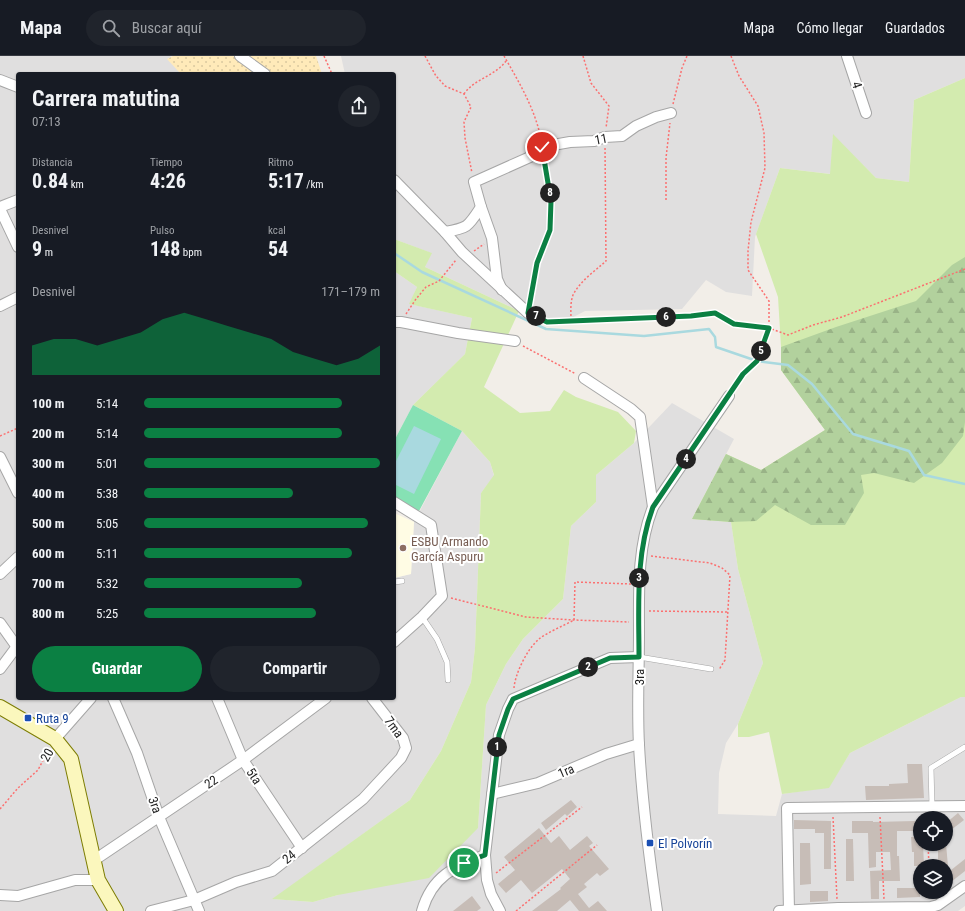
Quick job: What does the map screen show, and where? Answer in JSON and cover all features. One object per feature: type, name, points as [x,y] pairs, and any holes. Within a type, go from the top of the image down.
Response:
[{"type":"street","points":[[240,56],[262,72]]},
{"type":"street","name":"4","points":[[847,56],[866,113]]},
{"type":"street","points":[[0,80],[16,86]]},
{"type":"street","name":"11","points":[[474,182],[530,157],[542,147],[570,142],[594,141],[605,137],[622,136],[636,126],[656,117],[671,113]]},
{"type":"street","points":[[396,182],[445,232],[462,252],[528,313]]},
{"type":"street","points":[[474,182],[492,238],[497,279],[502,290]]},
{"type":"street","points":[[16,201],[0,208],[16,243]]},
{"type":"street","points":[[445,232],[463,229],[471,222],[481,207]]},
{"type":"street","points":[[0,306],[16,298]]},
{"type":"street","points":[[398,322],[458,333],[515,341]]},
{"type":"street","points":[[584,378],[631,409],[640,417],[653,507]]},
{"type":"street","name":"3ra","points":[[657,911],[648,843],[639,744],[639,584],[641,554],[648,520],[653,507],[729,396]]},
{"type":"street","points":[[0,457],[16,489]]},
{"type":"street","points":[[396,503],[431,525],[442,596],[422,617],[396,640]]},
{"type":"street","points":[[0,574],[16,559]]},
{"type":"street","points":[[0,624],[16,645]]},
{"type":"street","points":[[0,669],[16,647]]},
{"type":"street","points":[[500,911],[491,894],[487,880],[485,855],[499,735],[513,699],[610,658],[639,657]]},
{"type":"street","name":"20","points":[[55,740],[89,700]]},
{"type":"street","name":"3ra","points":[[114,700],[138,753],[159,817],[199,911]]},
{"type":"street","name":"5ta","points":[[218,700],[244,760],[302,848]]},
{"type":"street","name":"22","points":[[93,861],[244,760],[323,700]]},
{"type":"street","name":"7ma","points":[[374,700],[403,738],[406,748],[401,758]]},
{"type":"street","points":[[0,707],[55,740],[71,759],[98,880],[116,911]]},
{"type":"street","name":"1ra","points":[[492,794],[538,783],[606,754],[639,744]]},
{"type":"street","name":"24","points":[[151,911],[194,900],[236,882],[272,871],[363,799],[401,758]]},
{"type":"street","points":[[789,911],[787,808],[965,806]]},
{"type":"street","points":[[422,911],[426,898],[433,885],[442,877],[464,863],[485,855]]},
{"type":"street","points":[[0,895],[18,896],[75,880],[98,880]]},
{"type":"street","points":[[779,911],[938,906],[965,886]]},
{"type":"lane","points":[[396,582],[402,581]]},
{"type":"lane","points":[[422,617],[437,639],[447,662],[448,680]]},
{"type":"lane","points":[[639,657],[711,668]]},
{"type":"lane","points":[[932,806],[931,768],[965,747]]},
{"type":"path","points":[[324,56],[331,72]]},
{"type":"path","points":[[425,56],[436,76],[445,86],[464,94],[471,107],[464,122],[465,138],[474,182]]},
{"type":"path","points":[[504,56],[529,102],[539,129],[551,201],[550,230],[537,263],[528,313],[547,322],[691,316],[715,313],[734,324],[769,328],[788,335],[965,269]]},
{"type":"path","points":[[571,321],[571,309],[574,295],[585,280],[606,261],[605,137],[609,106],[590,83],[583,56]]},
{"type":"path","points":[[666,200],[666,158],[671,113],[682,68],[687,56]]},
{"type":"path","points":[[729,396],[743,374],[757,361],[769,328],[770,301],[748,270],[751,222],[765,168],[764,133],[758,106],[739,76],[731,56]]},
{"type":"path","points":[[464,94],[470,87],[502,67],[506,60]]},
{"type":"path","points":[[398,322],[426,287],[439,281],[462,252],[473,251],[492,238]]},
{"type":"path","points":[[515,341],[584,378]]},
{"type":"path","points":[[0,436],[16,429]]},
{"type":"path","points":[[641,554],[710,563],[722,568],[730,575],[725,660],[720,668],[711,668]]},
{"type":"path","points":[[574,620],[575,582],[639,584]]},
{"type":"path","points":[[442,596],[526,616],[574,620],[639,622]]},
{"type":"path","points":[[639,611],[728,612]]},
{"type":"path","points":[[513,699],[515,680],[524,660],[538,640],[574,620]]},
{"type":"path","name":"20","points":[[0,809],[18,788],[38,770],[55,740]]},
{"type":"path","points":[[487,880],[582,807]]},
{"type":"path","points":[[833,807],[838,908]]},
{"type":"path","points":[[879,807],[884,907]]},
{"type":"path","points":[[516,911],[597,845]]},
{"type":"shaded area","points":[[0,56],[171,56],[168,59],[179,72],[16,72],[16,700],[396,700],[396,578],[411,574],[414,522],[462,431],[490,462],[494,476],[481,493],[475,648],[471,682],[441,751],[410,800],[273,899],[313,902],[338,895],[478,828],[486,705],[506,664],[523,639],[563,599],[571,526],[596,502],[596,475],[634,443],[672,403],[734,439],[692,519],[731,522],[738,569],[763,663],[738,724],[726,743],[719,773],[718,814],[776,816],[782,794],[829,787],[850,753],[961,697],[965,697],[965,906],[958,911],[0,911]]},
{"type":"shaded area","points":[[341,56],[965,56],[965,78],[914,100],[909,182],[876,178],[833,135],[831,174],[780,168],[755,237],[752,296],[726,292],[706,280],[682,309],[585,311],[562,323],[519,311],[425,267],[431,253],[396,240],[396,72],[345,72]]},
{"type":"shaded area","points":[[396,272],[417,287],[410,304],[472,318],[465,354],[413,405],[396,437]]},
{"type":"shaded area","name":"ESBU Armando García Aspuru","points":[[396,514],[414,522],[411,574],[396,578]]},
{"type":"green space","points":[[965,78],[965,697],[961,697],[850,753],[829,788],[782,794],[769,732],[749,737],[738,737],[738,724],[763,663],[738,569],[731,522],[692,519],[726,454],[761,470],[825,430],[781,370],[778,297],[756,234],[780,168],[830,174],[833,134],[876,178],[909,182],[914,100]]},
{"type":"green space","points":[[396,240],[432,253],[425,267],[519,311],[484,387],[520,413],[550,411],[564,390],[576,397],[618,412],[636,431],[634,443],[596,475],[596,502],[571,526],[563,599],[523,639],[506,664],[486,705],[478,828],[429,878],[338,895],[313,902],[272,899],[410,800],[441,751],[471,682],[475,648],[481,493],[494,475],[490,462],[462,431],[413,405],[465,354],[472,318],[409,304],[417,287],[396,272]]},
{"type":"green space","points":[[965,257],[965,422],[963,436],[942,463],[914,483],[874,473],[861,475],[864,493],[845,525],[811,525],[775,505],[756,521],[731,522],[692,519],[726,454],[761,470],[825,430],[781,370],[781,347],[916,301],[952,265]]},
{"type":"green space","points":[[413,405],[462,431],[419,511],[396,499],[396,437]]},
{"type":"sand","points":[[173,56],[316,56],[321,72],[179,72],[167,59]]},
{"type":"water","points":[[414,426],[441,439],[414,494],[396,485],[396,461]]},
{"type":"building","points":[[907,764],[922,764],[924,798],[866,800],[865,786],[889,786],[889,784],[908,783]]},
{"type":"building","points":[[571,800],[577,807],[567,816],[565,814],[546,830],[541,823]]},
{"type":"building","points":[[958,813],[964,820],[953,828],[953,817]]},
{"type":"building","points":[[794,820],[831,821],[831,869],[824,869],[824,833],[815,833],[815,829],[794,829]]},
{"type":"building","points":[[852,821],[913,821],[913,831],[897,831],[897,856],[899,856],[900,881],[879,881],[879,899],[871,899],[870,871],[891,870],[890,852],[876,852],[876,867],[869,868],[868,833],[852,833]]},
{"type":"building","points":[[539,828],[551,843],[559,836],[570,850],[587,836],[593,843],[589,846],[609,869],[600,876],[597,873],[584,884],[587,887],[578,894],[589,908],[598,901],[607,911],[579,911],[570,900],[557,911],[532,911],[561,889],[560,888],[570,879],[562,869],[532,893],[521,880],[506,893],[498,884],[515,870],[504,857]]},
{"type":"building","points":[[911,837],[913,837],[913,851],[923,851],[924,859],[914,859],[914,852],[912,852]]},
{"type":"building","points":[[846,839],[853,839],[854,881],[846,881]]},
{"type":"building","points":[[800,843],[810,843],[811,884],[800,885]]},
{"type":"building","points":[[938,851],[947,851],[947,859],[938,859]]},
{"type":"building","points":[[965,859],[965,871],[953,880],[953,868]]},
{"type":"building","points":[[897,888],[913,888],[913,897],[897,898]]},
{"type":"building","points":[[810,891],[828,891],[828,901],[810,902]]},
{"type":"building","points":[[472,896],[481,908],[477,911],[453,911]]},
{"type":"waterway","points":[[396,254],[422,272],[546,329],[644,336],[709,329],[715,337],[716,347],[757,361],[788,365],[812,384],[853,434],[909,451],[924,475],[965,484]]},
{"type":"place","name":"ESBU Armando García Aspuru","points":[[403,548]]},
{"type":"place","name":"Ruta 9","points":[[28,718]]},
{"type":"place","name":"El Polvorín","points":[[650,843]]},
{"type":"route","points":[[464,863],[485,855],[499,735],[513,699],[610,658],[639,657],[639,584],[641,554],[648,520],[653,507],[743,374],[757,361],[769,328],[734,324],[715,313],[691,316],[547,322],[528,313],[537,263],[550,230],[551,201],[542,147]]}]
